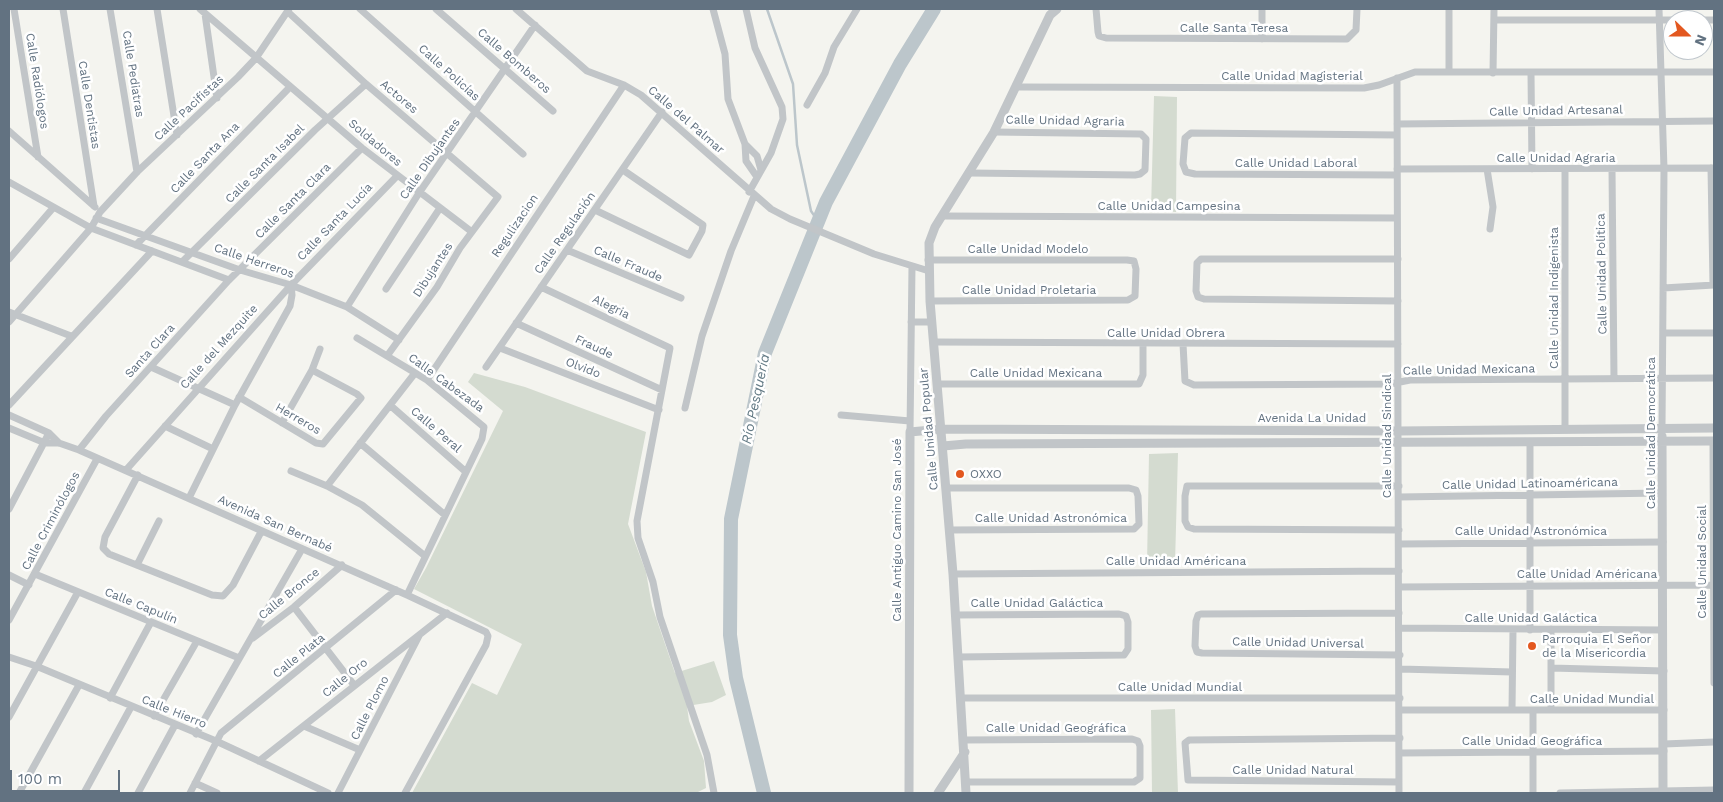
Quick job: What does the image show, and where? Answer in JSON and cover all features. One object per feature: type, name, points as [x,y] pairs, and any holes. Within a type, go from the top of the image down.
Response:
[{"type":"street","name":"Calle Radiólogos","points":[[14,9],[38,157]]},
{"type":"street","name":"Calle Dentistas","points":[[63,9],[94,206]]},
{"type":"street","name":"Calle Pediatras","points":[[110,9],[138,172]]},
{"type":"street","points":[[157,9],[177,134]]},
{"type":"street","name":"Calle Policías","points":[[360,9],[523,154]]},
{"type":"street","name":"Calle Bomberos","points":[[436,9],[553,111]]},
{"type":"street","name":"Calle del Palmar","points":[[516,9],[588,71],[624,85],[662,112],[752,194],[790,219],[874,254],[929,271]]},
{"type":"street","points":[[713,9],[725,54],[728,98],[745,144],[746,161],[756,178]]},
{"type":"street","points":[[685,408],[702,336],[756,178],[780,131],[782,107],[762,66],[746,9]]},
{"type":"street","points":[[808,104],[825,73],[834,47],[858,9]]},
{"type":"street","points":[[1017,87],[1050,14],[1057,9]]},
{"type":"street","name":"Calle Santa Teresa","points":[[1096,9],[1099,36],[1106,38],[1262,39],[1347,39],[1356,30],[1357,9]]},
{"type":"street","points":[[1262,9],[1262,39]]},
{"type":"street","points":[[1448,9],[1449,71]]},
{"type":"street","points":[[1494,9],[1494,73]]},
{"type":"street","name":"Calle Unidad Democrática","points":[[1659,9],[1664,168],[1662,428],[1663,792]]},
{"type":"street","name":"Calle Pacifistas","points":[[91,228],[98,215],[138,172],[217,98],[256,58],[288,10]]},
{"type":"street","name":"Actores","points":[[288,10],[366,84],[498,197]]},
{"type":"street","points":[[203,11],[217,98]]},
{"type":"street","name":"Soldadores","points":[[203,11],[362,148],[472,232]]},
{"type":"street","points":[[1494,20],[1714,20]]},
{"type":"street","name":"Calle Dibujantes","points":[[347,308],[419,193],[476,113],[534,26]]},
{"type":"street","name":"Calle Unidad Magisterial","points":[[1017,87],[1364,88],[1379,85],[1415,72],[1714,72]]},
{"type":"street","points":[[1531,73],[1532,169]]},
{"type":"street","name":"Calle Unidad Sindical","points":[[1397,78],[1400,613],[1399,793]]},
{"type":"street","name":"Calle Santa Isabel","points":[[182,262],[366,84]]},
{"type":"street","name":"Regulizacion","points":[[427,380],[624,85]]},
{"type":"street","name":"Calle Santa Ana","points":[[136,245],[290,87]]},
{"type":"street","name":"Calle Unidad Popular","points":[[966,793],[953,574],[928,260],[931,235],[994,132],[1017,87]]},
{"type":"street","name":"Calle Regulación","points":[[486,367],[662,112]]},
{"type":"street","name":"Calle Unidad Artesanal","points":[[1397,124],[1714,121]]},
{"type":"street","name":"Calle Herreros","points":[[9,131],[94,206],[98,215],[145,235],[240,270],[291,285],[347,308],[399,340]]},
{"type":"street","name":"Calle Unidad Agraria","points":[[970,173],[1135,175],[1145,170],[1146,143],[1144,135],[1136,133],[994,132]]},
{"type":"street","name":"Calle Unidad Laboral","points":[[1397,135],[1188,134],[1185,138],[1183,164],[1186,172],[1195,174],[1397,172]]},
{"type":"street","points":[[745,144],[758,156],[761,170]]},
{"type":"street","name":"Calle Santa Clara","points":[[240,270],[362,148]]},
{"type":"street","points":[[1663,288],[1713,285],[1713,168]]},
{"type":"street","name":"Calle Unidad Agraria","points":[[1397,172],[1487,169],[1713,168]]},
{"type":"street","points":[[1487,169],[1493,207],[1490,229]]},
{"type":"street","name":"Calle Unidad Indigenista","points":[[1565,169],[1565,428]]},
{"type":"street","name":"Calle Unidad Política","points":[[1612,169],[1614,378]]},
{"type":"street","points":[[595,210],[689,255],[702,231],[702,225],[623,170]]},
{"type":"street","name":"Calle Santa Lucía","points":[[291,285],[397,176]]},
{"type":"street","name":"Calle Herreros","points":[[9,182],[91,228],[229,280]]},
{"type":"street","name":"Dibujantes","points":[[387,356],[437,287],[472,232],[498,197]]},
{"type":"street","points":[[9,259],[54,208]]},
{"type":"street","points":[[386,289],[440,208]]},
{"type":"street","name":"Calle Unidad Campesina","points":[[942,216],[1397,218]]},
{"type":"street","points":[[9,322],[12,313],[91,228]]},
{"type":"street","name":"Calle Fraude","points":[[567,250],[681,298]]},
{"type":"street","points":[[9,405],[71,336],[152,252]]},
{"type":"street","points":[[1398,259],[1208,259],[1198,260],[1196,268],[1197,295],[1204,299],[1398,301]]},
{"type":"street","name":"Calle Unidad Modelo","points":[[928,260],[1127,260],[1134,262],[1136,269],[1136,296],[1128,300]]},
{"type":"street","name":"Calle Antiguo Camino San José","points":[[908,793],[912,266]]},
{"type":"street","name":"Santa Clara","points":[[79,450],[151,367],[240,270]]},
{"type":"street","points":[[189,498],[235,405],[290,306],[291,285]]},
{"type":"street","name":"Calle del Mezquite","points":[[126,470],[196,389],[291,285]]},
{"type":"street","name":"Alegria","points":[[541,287],[670,348],[662,390]]},
{"type":"street","name":"Calle Unidad Proletaria","points":[[930,301],[1128,300]]},
{"type":"street","points":[[12,313],[71,336]]},
{"type":"street","points":[[912,322],[932,322]]},
{"type":"street","name":"Fraude","points":[[516,323],[662,390]]},
{"type":"street","points":[[1664,333],[1714,333]]},
{"type":"street","name":"Calle Cabezada","points":[[357,338],[427,380],[481,422],[484,427],[482,439],[466,472]]},
{"type":"street","name":"Calle Unidad Obrera","points":[[934,342],[1398,344]]},
{"type":"street","name":"Calle Unidad Mexicana","points":[[937,384],[1134,384],[1142,381],[1143,344]]},
{"type":"street","name":"Calle Unidad Mexicana","points":[[1183,344],[1185,381],[1194,385],[1390,384],[1410,380],[1714,378]]},
{"type":"street","name":"Olvido","points":[[500,348],[658,410]]},
{"type":"street","points":[[282,423],[312,370],[320,349]]},
{"type":"street","points":[[151,367],[235,405]]},
{"type":"street","name":"Herreros","points":[[240,397],[316,443],[323,444],[360,401],[360,398],[357,394],[312,370]]},
{"type":"street","points":[[327,486],[416,373]]},
{"type":"street","points":[[662,390],[638,521],[638,538],[653,582],[660,617],[681,674],[707,755],[714,793]]},
{"type":"street","name":"Calle Peral","points":[[390,406],[466,472]]},
{"type":"street","name":"Avenida San Bernabé","points":[[9,415],[49,433],[60,443]]},
{"type":"street","points":[[841,415],[910,421]]},
{"type":"street","points":[[165,426],[213,449]]},
{"type":"street","name":"Avenida San Bernabé","points":[[9,428],[45,443],[60,443],[138,475],[261,532],[407,594],[481,629],[488,636],[486,645],[405,793]]},
{"type":"street","name":"Avenida La Unidad","points":[[910,432],[942,429],[1398,430],[1714,428]]},
{"type":"street","points":[[9,509],[49,433]]},
{"type":"street","name":"Avenida La Unidad","points":[[943,446],[985,444],[1714,441]]},
{"type":"street","name":"Calle Unidad Social","points":[[1714,441],[1714,683]]},
{"type":"street","points":[[1530,443],[1530,630]]},
{"type":"street","points":[[360,444],[445,515]]},
{"type":"street","name":"Calle Criminólogos","points":[[9,620],[97,459]]},
{"type":"street","points":[[291,472],[327,486],[362,505],[425,556]]},
{"type":"street","points":[[407,594],[466,472]]},
{"type":"street","points":[[138,475],[105,537],[102,548],[109,554],[212,594],[223,596],[233,585],[261,532]]},
{"type":"street","points":[[1399,486],[1187,486],[1185,521],[1191,528],[1399,530]]},
{"type":"street","name":"Calle Unidad Astronómica","points":[[946,488],[1129,488],[1136,490],[1138,496],[1138,524],[1134,529],[949,530]]},
{"type":"street","name":"Calle Unidad Latinoaméricana","points":[[1399,497],[1662,493]]},
{"type":"street","points":[[137,565],[159,521]]},
{"type":"street","name":"Calle Unidad Astronómica","points":[[1399,544],[1663,542]]},
{"type":"street","name":"Calle Bronce","points":[[196,734],[302,549]]},
{"type":"street","name":"Calle Bronce","points":[[250,640],[294,607],[342,566]]},
{"type":"street","name":"Calle Unidad Américana","points":[[953,574],[1399,571]]},
{"type":"street","name":"Calle Capulín","points":[[35,574],[239,658]]},
{"type":"street","points":[[9,575],[29,585]]},
{"type":"street","name":"Calle Unidad Américana","points":[[1399,587],[1714,585]]},
{"type":"street","name":"Calle Plata","points":[[190,793],[216,741],[229,726],[325,650],[396,590]]},
{"type":"street","points":[[9,717],[78,592]]},
{"type":"street","points":[[294,607],[325,650],[354,685]]},
{"type":"street","name":"Calle Oro","points":[[259,761],[447,613]]},
{"type":"street","name":"Calle Unidad Universal","points":[[1400,613],[1198,615],[1196,621],[1197,652],[1400,655]]},
{"type":"street","name":"Calle Unidad Galáctica","points":[[955,614],[1119,614],[1126,616],[1128,622],[1127,652],[1120,656],[958,657]]},
{"type":"street","points":[[110,698],[151,622]]},
{"type":"street","name":"Calle Unidad Galáctica","points":[[1400,628],[1663,630]]},
{"type":"street","points":[[1551,629],[1551,710]]},
{"type":"street","points":[[1512,630],[1512,710]]},
{"type":"street","name":"Calle Plomo","points":[[338,793],[421,632]]},
{"type":"street","points":[[154,716],[197,641]]},
{"type":"street","name":"Calle Hierro","points":[[9,657],[36,666],[216,741],[328,793]]},
{"type":"street","points":[[1551,668],[1664,671]]},
{"type":"street","points":[[1400,669],[1512,672]]},
{"type":"street","points":[[19,793],[79,685]]},
{"type":"street","name":"Calle Unidad Mundial","points":[[961,698],[1400,698]]},
{"type":"street","points":[[84,793],[131,707]]},
{"type":"street","name":"Calle Unidad Mundial","points":[[1400,710],[1664,710]]},
{"type":"street","points":[[1533,710],[1533,793]]},
{"type":"street","points":[[138,793],[175,725]]},
{"type":"street","points":[[304,726],[360,750]]},
{"type":"street","name":"Calle Unidad Natural","points":[[1399,782],[1187,779],[1185,743],[1189,740],[1400,738]]},
{"type":"street","name":"Calle Unidad Geográfica","points":[[964,740],[1136,739],[1140,746],[1139,780],[1134,782],[966,782]]},
{"type":"street","name":"Calle Unidad Geográfica","points":[[1400,752],[1533,752],[1664,747],[1714,742]]},
{"type":"street","points":[[938,793],[965,752]]},
{"type":"street","points":[[195,783],[217,793]]},
{"type":"street","points":[[1560,793],[1714,790]]},
{"type":"shaded area","points":[[1154,96],[1177,97],[1176,212],[1151,210]]},
{"type":"shaded area","points":[[474,373],[525,387],[646,432],[628,524],[646,572],[652,606],[675,673],[714,661],[726,695],[712,702],[687,706],[689,721],[704,761],[706,788],[696,793],[412,793],[472,683],[497,695],[522,644],[414,589],[503,411],[468,382]]},
{"type":"shaded area","points":[[1178,453],[1175,564],[1147,564],[1149,454]]},
{"type":"shaded area","points":[[1175,709],[1178,793],[1152,793],[1151,710]]},
{"type":"waterway","points":[[767,9],[793,84],[797,145],[811,211],[818,221]]},
{"type":"waterway","name":"Río Pesquería","points":[[764,793],[736,678],[730,635],[731,519],[765,353],[826,202],[900,64],[934,9]]},
{"type":"place","name":"OXXO","points":[[960,474]]},
{"type":"place","name":"Parroquia El Señor de la Misericordia","points":[[1532,646]]}]
